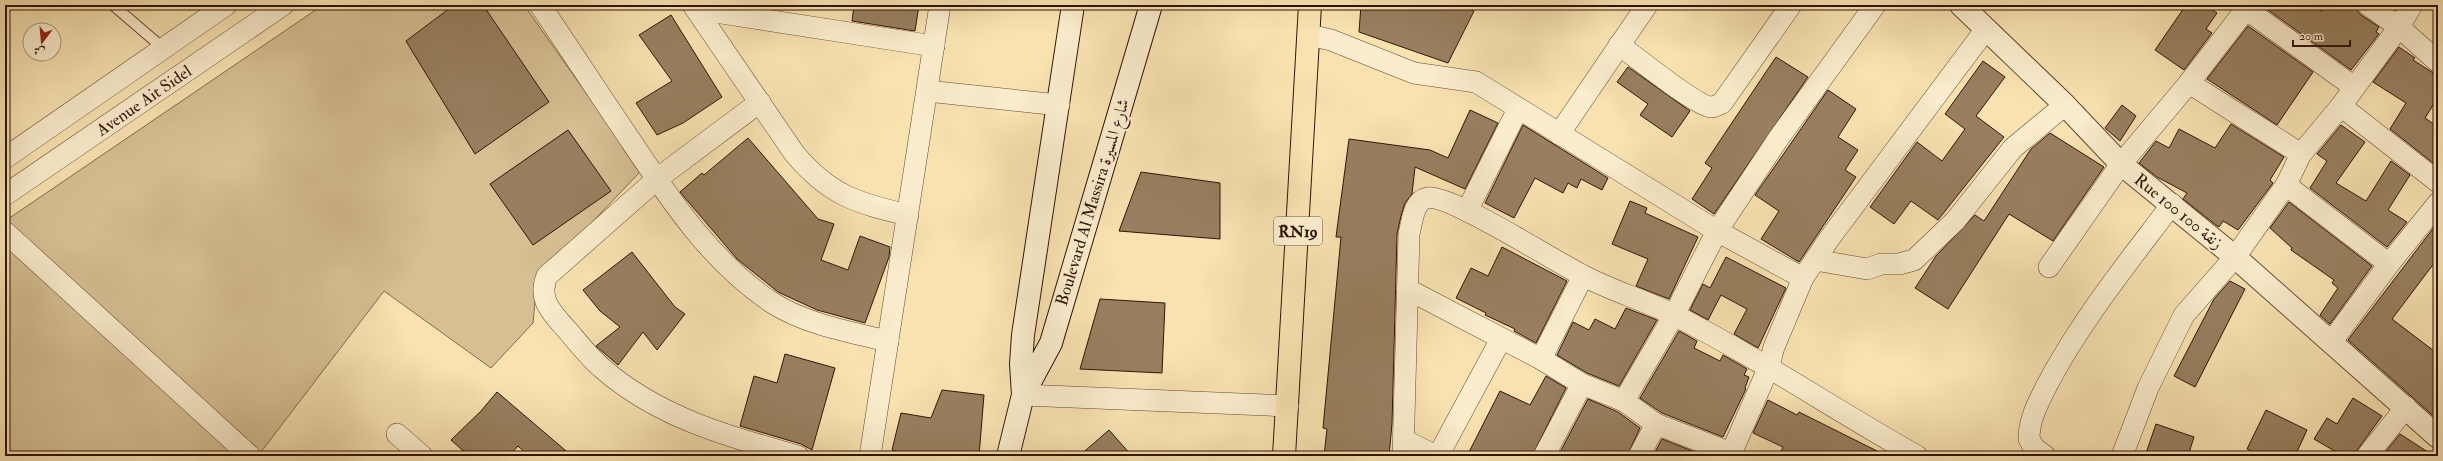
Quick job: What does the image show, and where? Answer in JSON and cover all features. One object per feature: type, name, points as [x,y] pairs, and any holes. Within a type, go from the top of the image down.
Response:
[{"type":"main road","name":"Boulevard Al Massira شارع المسيرة","points":[[1023,395],[1021,364],[1022,335],[1059,105],[1073,5]]},
{"type":"main road","name":"Boulevard Al Massira شارع المسيرة","points":[[1008,456],[1023,395],[1051,343],[1151,5]]},
{"type":"main road","name":"RN19","points":[[1284,456],[1310,5]]},
{"type":"main road","name":"Rue 100 زنقة 100","points":[[1961,5],[2065,105],[2121,164],[2172,204],[2235,257],[2438,436]]},
{"type":"street","name":"Avenue Ait Sidel","points":[[5,158],[226,5]]},
{"type":"street","name":"Avenue Ait Sidel","points":[[5,196],[283,5]]},
{"type":"street","points":[[540,5],[657,179],[703,240],[730,270],[772,302],[816,322],[888,341]]},
{"type":"street","points":[[870,456],[940,5]]},
{"type":"street","points":[[1559,134],[1647,5]]},
{"type":"street","points":[[1619,45],[1702,104],[1710,107],[1717,106],[1722,102],[1791,5]]},
{"type":"street","points":[[1624,401],[1674,315],[1717,231],[1778,139],[1875,5]]},
{"type":"street","points":[[2368,5],[2399,27],[2438,62]]},
{"type":"street","points":[[2122,456],[2148,388],[2184,315],[2235,257],[2286,185],[2301,154],[2341,106],[2399,27],[2412,5]]},
{"type":"street","points":[[695,7],[934,46]]},
{"type":"street","points":[[695,7],[794,153],[813,175],[838,193],[868,206],[908,215]]},
{"type":"street","points":[[2049,267],[2121,164],[2189,84],[2248,7],[2354,87]]},
{"type":"street","points":[[1407,288],[1541,359],[1582,384],[1624,401],[1656,424],[1732,455],[1768,369],[1774,347],[1804,278],[1815,260],[1986,30]]},
{"type":"street","points":[[1309,35],[1331,40],[1414,73],[1476,82],[1717,231],[1804,278]]},
{"type":"street","points":[[2189,84],[2301,154]]},
{"type":"street","points":[[927,91],[1059,105]]},
{"type":"street","points":[[760,102],[657,179],[547,276],[543,292],[547,308],[603,369],[664,410],[704,429],[798,456]]},
{"type":"street","points":[[1815,260],[1867,269],[1881,264],[1899,264],[1914,260],[1955,222],[2013,148],[2065,105]]},
{"type":"street","points":[[2341,106],[2438,182]]},
{"type":"street","points":[[1467,211],[1518,109]]},
{"type":"street","points":[[2286,185],[2389,264]]},
{"type":"street","points":[[1501,339],[1437,456],[1404,448],[1409,234],[1414,214],[1421,200],[1437,198],[1467,211],[1583,276],[1674,315],[1917,456]]},
{"type":"street","points":[[2332,341],[2389,264],[2438,203]]},
{"type":"street","points":[[2045,456],[2034,448],[2029,439],[2032,415],[2061,356],[2172,204]]},
{"type":"street","points":[[5,232],[250,456]]},
{"type":"street","points":[[1541,359],[1583,276]]},
{"type":"street","points":[[1544,456],[1582,384]]},
{"type":"street","points":[[1023,395],[1288,406]]},
{"type":"street","points":[[2367,456],[2406,407]]},
{"type":"street","points":[[1639,456],[1656,424]]},
{"type":"street","points":[[397,434],[422,456]]},
{"type":"lane","points":[[113,5],[163,48]]},
{"type":"shaded area","points":[[323,5],[524,5],[641,171],[537,280],[533,323],[491,368],[384,291],[258,456],[5,456],[5,221]]},
{"type":"building","points":[[454,5],[483,5],[549,102],[475,154],[406,41]]},
{"type":"building","points":[[854,5],[919,5],[915,31],[852,21]]},
{"type":"building","points":[[1361,5],[1462,5],[1474,11],[1448,63],[1359,32]]},
{"type":"building","points":[[2186,5],[2205,5],[2217,13],[2206,29],[2212,33],[2184,70],[2155,50]]},
{"type":"building","points":[[2265,5],[2311,5],[2321,11],[2325,5],[2352,5],[2361,15],[2379,27],[2376,32],[2379,34],[2351,70],[2264,7]]},
{"type":"building","points":[[671,15],[722,97],[683,123],[657,135],[636,103],[672,81],[639,35]]},
{"type":"building","points":[[2248,26],[2313,72],[2277,125],[2207,79]]},
{"type":"building","points":[[2399,47],[2415,58],[2413,60],[2438,76],[2438,97],[2425,118],[2438,127],[2438,167],[2390,129],[2406,103],[2373,82]]},
{"type":"building","points":[[1776,57],[1808,77],[1714,214],[1692,199],[1712,168],[1705,163]]},
{"type":"building","points":[[1983,61],[2005,77],[1976,116],[2004,137],[1938,220],[1911,201],[1894,224],[1870,207],[1917,142],[1942,161],[1965,129],[1945,114]]},
{"type":"building","points":[[1628,67],[1690,111],[1672,137],[1640,115],[1648,104],[1617,82]]},
{"type":"building","points":[[1828,90],[1856,109],[1838,137],[1858,150],[1845,170],[1856,177],[1799,262],[1761,239],[1779,211],[1755,195]]},
{"type":"building","points":[[2122,105],[2136,116],[2120,141],[2105,128]]},
{"type":"building","points":[[1470,110],[1498,123],[1465,189],[1415,167],[1412,194],[1405,203],[1401,216],[1397,234],[1392,424],[1389,456],[1324,456],[1327,429],[1323,428],[1341,237],[1336,237],[1349,139],[1430,150],[1448,158]]},
{"type":"building","points":[[2231,124],[2284,157],[2270,180],[2273,183],[2238,230],[2223,221],[2219,227],[2216,225],[2183,199],[2187,193],[2157,177],[2139,163],[2156,141],[2169,148],[2179,129],[2215,148]]},
{"type":"building","points":[[1523,125],[1608,178],[1602,190],[1581,179],[1577,188],[1568,183],[1563,193],[1535,178],[1514,218],[1485,203]]},
{"type":"building","points":[[2341,125],[2365,142],[2336,183],[2366,201],[2391,161],[2410,175],[2388,210],[2407,222],[2387,247],[2310,188],[2327,161],[2317,154]]},
{"type":"building","points":[[568,130],[611,191],[533,245],[490,184]]},
{"type":"building","points":[[2050,133],[2104,167],[2053,241],[2009,214],[1948,309],[1915,288],[1936,256],[1975,215],[1984,221],[2031,149]]},
{"type":"building","points":[[748,138],[818,219],[834,224],[821,260],[848,270],[860,236],[890,247],[889,257],[865,323],[817,310],[778,292],[737,259],[680,192],[702,173],[704,175]]},
{"type":"building","points":[[1141,172],[1220,183],[1220,239],[1119,231]]},
{"type":"building","points":[[1630,201],[1647,208],[1645,213],[1698,237],[1669,299],[1636,286],[1648,259],[1612,244]]},
{"type":"building","points":[[2289,202],[2372,266],[2330,324],[2320,315],[2338,288],[2332,283],[2334,280],[2291,250],[2292,248],[2270,228]]},
{"type":"building","points":[[2438,222],[2438,258],[2392,319],[2438,354],[2438,420],[2348,340]]},
{"type":"building","points":[[1502,247],[1567,281],[1536,343],[1514,331],[1515,329],[1485,315],[1486,313],[1456,298],[1471,268],[1488,276]]},
{"type":"building","points":[[632,252],[675,307],[685,314],[657,350],[643,332],[618,365],[596,346],[620,327],[600,311],[583,290]]},
{"type":"building","points":[[1726,257],[1786,288],[1758,348],[1734,334],[1747,309],[1721,295],[1708,320],[1690,310],[1703,284],[1710,288]]},
{"type":"building","points":[[2230,281],[2245,289],[2195,387],[2174,376],[2214,299]]},
{"type":"building","points":[[1100,299],[1165,303],[1162,373],[1080,369]]},
{"type":"building","points":[[1626,308],[1657,320],[1619,386],[1587,373],[1557,355],[1573,322],[1589,330],[1595,319],[1615,329]]},
{"type":"building","points":[[1679,331],[1697,341],[1694,348],[1720,361],[1723,355],[1747,369],[1744,375],[1749,377],[1745,388],[1746,389],[1723,437],[1662,413],[1640,398]]},
{"type":"building","points":[[785,354],[835,368],[812,450],[801,444],[740,426],[754,376],[777,383]]},
{"type":"building","points":[[1546,376],[1566,388],[1532,456],[1467,456],[1500,391],[1530,405]]},
{"type":"building","points":[[942,390],[984,395],[979,456],[912,456],[892,450],[901,413],[931,418]]},
{"type":"building","points":[[497,392],[572,456],[529,456],[518,446],[509,456],[469,456],[451,440],[481,411]]},
{"type":"building","points":[[2353,398],[2382,416],[2358,449],[2355,456],[2343,456],[2314,439],[2327,418],[2337,424]]},
{"type":"building","points":[[1588,399],[1618,412],[1640,428],[1627,456],[1558,456]]},
{"type":"building","points":[[1768,400],[1797,415],[1799,412],[1887,456],[1779,456],[1783,447],[1753,433]]},
{"type":"building","points":[[2266,410],[2307,430],[2295,456],[2262,456],[2247,449]]},
{"type":"building","points":[[2156,424],[2194,437],[2188,456],[2145,456]]},
{"type":"building","points":[[1109,430],[1132,456],[1079,456]]},
{"type":"building","points":[[2400,434],[2434,456],[2382,456]]},
{"type":"building","points":[[1662,439],[1705,456],[1653,456]]}]
